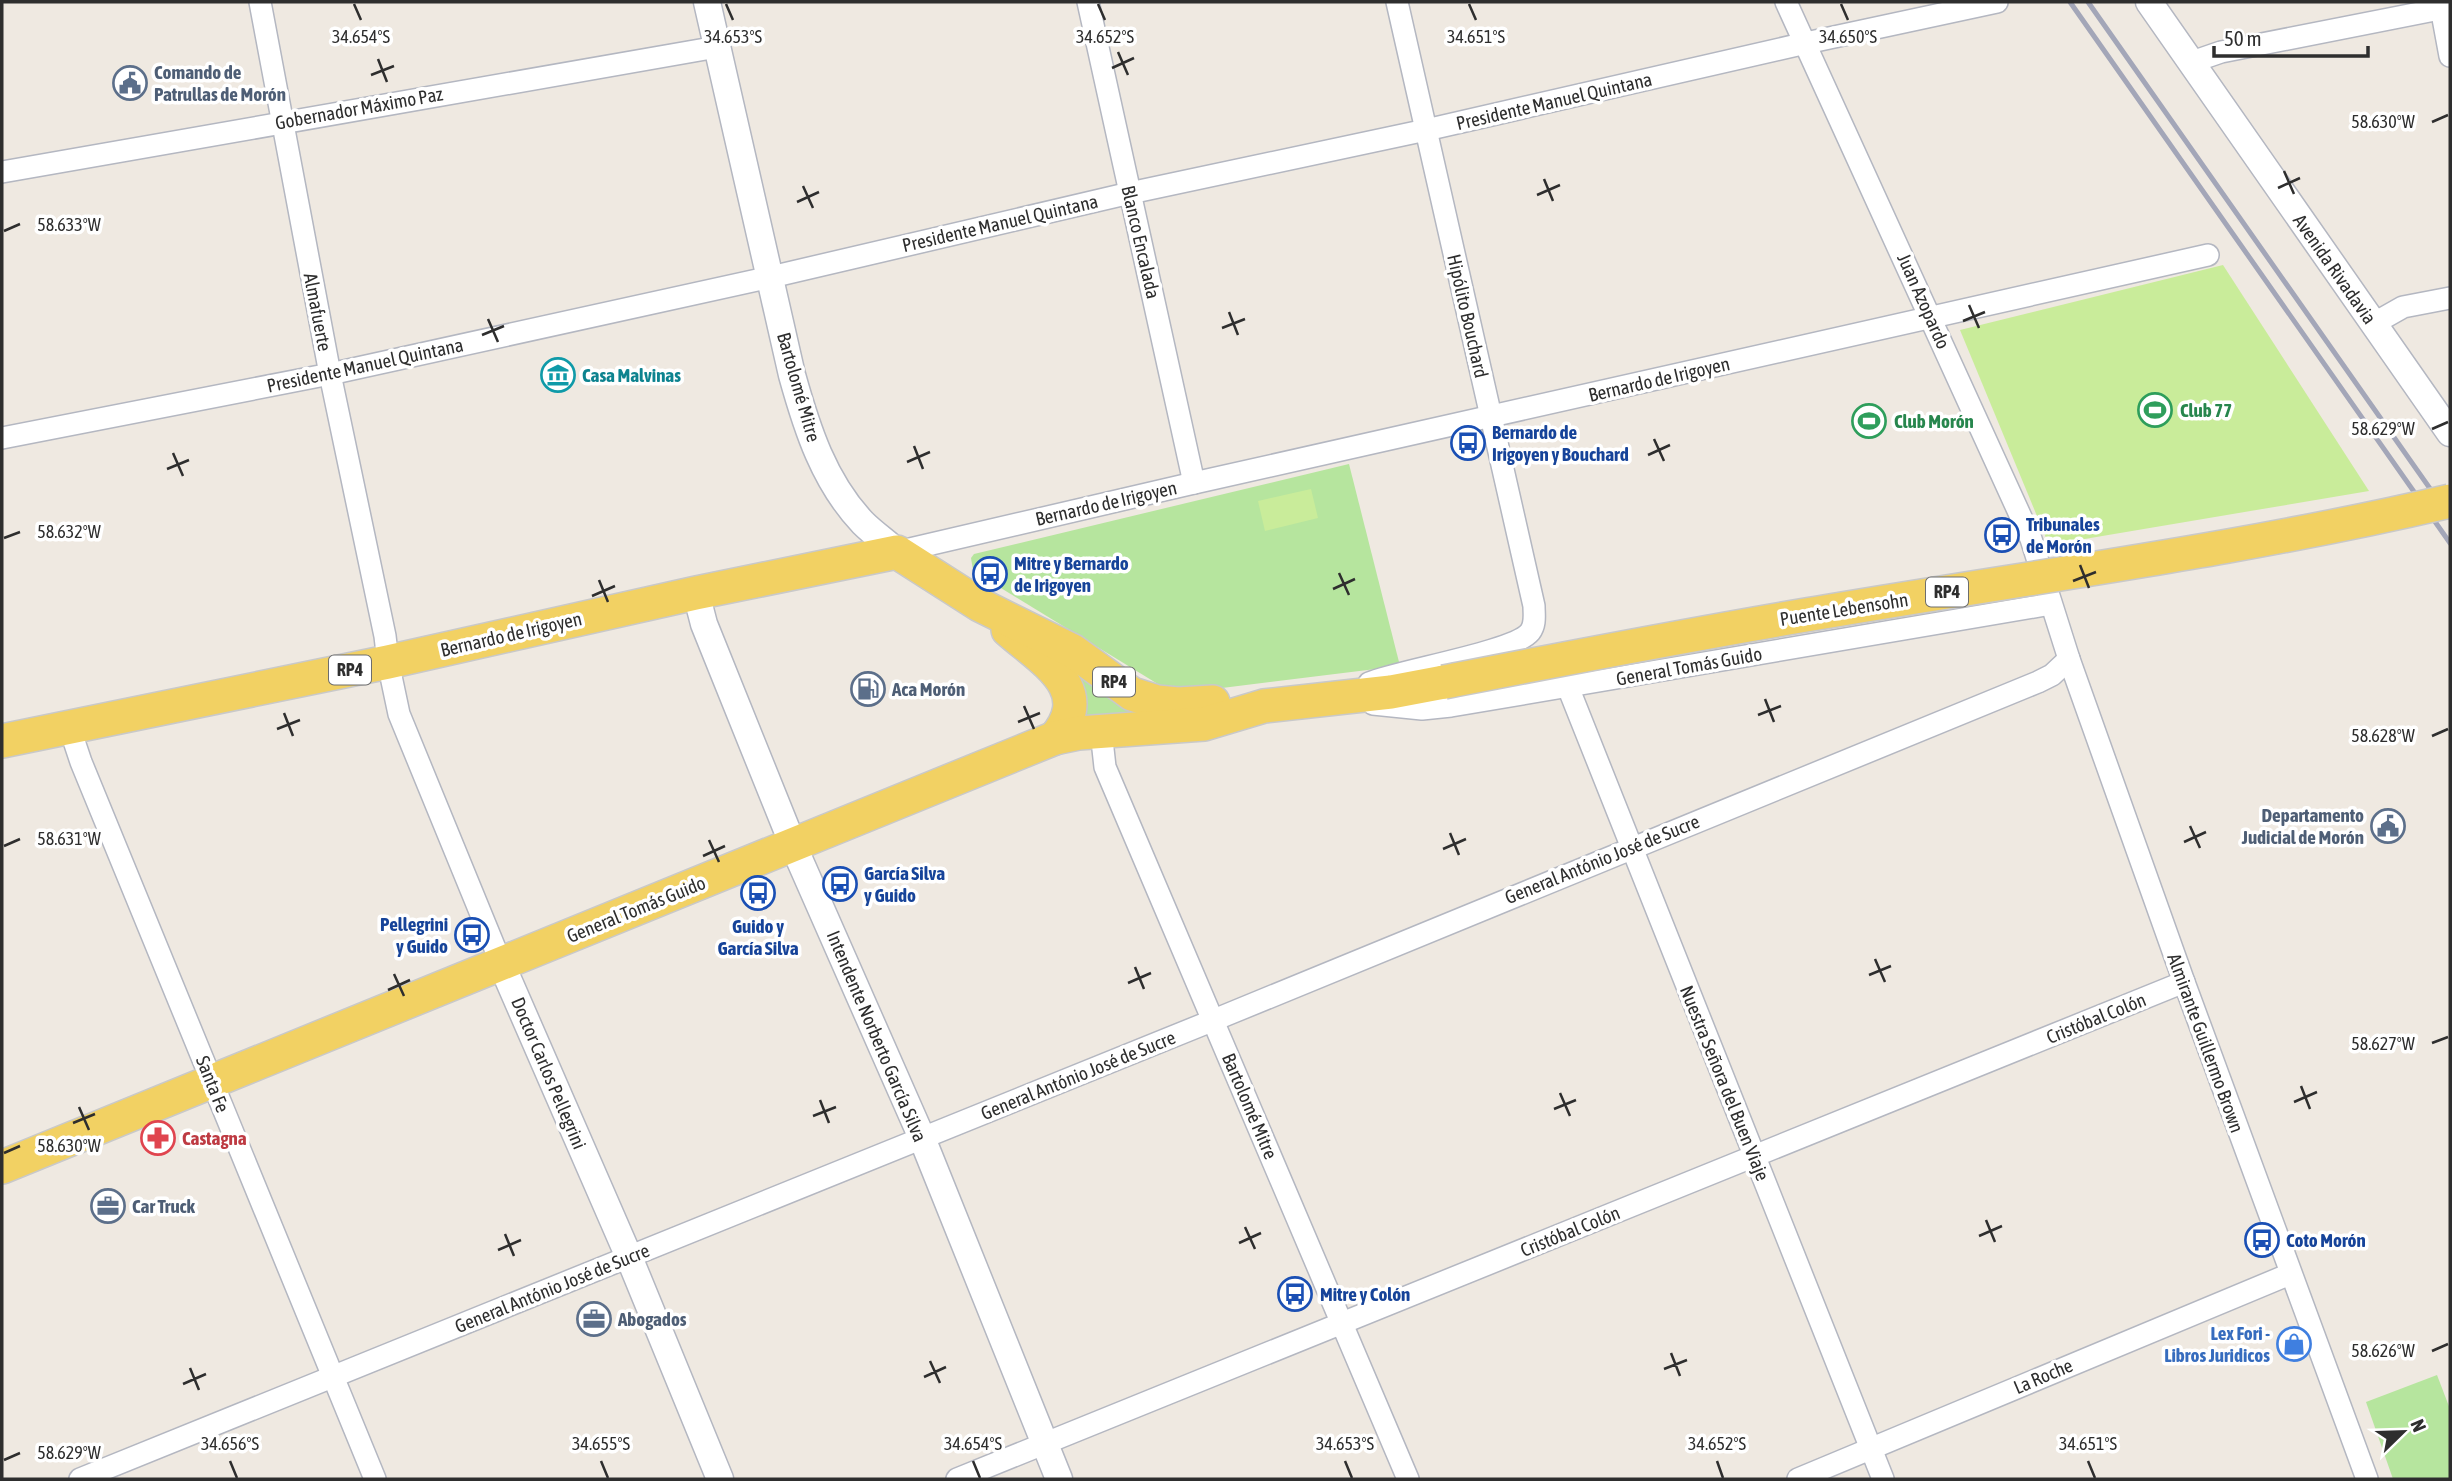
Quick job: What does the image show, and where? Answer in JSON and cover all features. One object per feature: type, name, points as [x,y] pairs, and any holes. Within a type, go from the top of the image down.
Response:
[{"type":"main road","name":"Puente Lebensohn","points":[[1444,682],[1814,613],[2258,541],[2450,501]]},
{"type":"main road","name":"Bernardo de Irigoyen","points":[[2,741],[387,662],[696,593],[897,552]]},
{"type":"main road","name":"Bartolomé Mitre","points":[[897,552],[980,605],[1073,651],[1121,687],[1147,699],[1178,704],[1221,702],[1264,706]]},
{"type":"main road","points":[[980,605],[1051,667],[1066,684],[1071,705],[1068,719],[1055,738]]},
{"type":"main road","name":"General Tomás Guido","points":[[2,1167],[1055,738],[1101,731],[1204,724],[1264,706],[1325,700],[1444,682]]},
{"type":"street","name":"Almafuerte","points":[[260,2],[330,374],[386,636],[387,662]]},
{"type":"street","name":"Bartolomé Mitre","points":[[707,2],[792,376],[808,433],[824,467],[845,500],[863,523],[897,552]]},
{"type":"street","name":"Blanco Encalada","points":[[1088,2],[1194,483]]},
{"type":"street","name":"Hipólito Bouchard","points":[[1397,2],[1534,606],[1535,622],[1531,631]]},
{"type":"street","name":"Juan Azopardo","points":[[1786,2],[2031,539],[2051,604]]},
{"type":"street","name":"Presidente Manuel Quintana","points":[[2,438],[330,374],[771,277],[1130,193],[1426,130],[1997,2]]},
{"type":"street","name":"Avenida Rivadavia","points":[[2154,5],[2450,433]]},
{"type":"street","points":[[2192,62],[2221,52],[2444,6],[2450,56]]},
{"type":"street","name":"Gobernador Máximo Paz","points":[[2,172],[717,47]]},
{"type":"street","name":"Bernardo de Irigoyen","points":[[897,552],[2208,255]]},
{"type":"street","points":[[2373,324],[2403,307],[2450,298]]},
{"type":"street","name":"Intendente Norberto García Silva","points":[[696,593],[704,624],[793,845],[922,1138],[1059,1479]]},
{"type":"street","name":"Almirante Guillermo Brown","points":[[2051,604],[2184,982],[2367,1479]]},
{"type":"street","name":"General Tomás Guido","points":[[1325,700],[1422,709],[1568,687],[2051,604]]},
{"type":"street","name":"General Tomás Guido","points":[[1325,700],[1379,679],[1510,645],[1531,631]]},
{"type":"street","name":"General António José de Sucre","points":[[80,1479],[1214,1020],[2038,682],[2069,659]]},
{"type":"street","name":"Doctor Carlos Pellegrini","points":[[387,662],[399,714],[501,963],[629,1257],[720,1479]]},
{"type":"street","name":"Nuestra Señora del Buen Viaje","points":[[1568,687],[1883,1479]]},
{"type":"street","name":"Santa Fe","points":[[69,726],[81,762],[375,1479]]},
{"type":"street","name":"Bartolomé Mitre","points":[[1101,731],[1105,767],[1408,1479]]},
{"type":"street","name":"Cristóbal Colón","points":[[957,1479],[2184,982]]},
{"type":"street","name":"La Roche","points":[[1798,1479],[2290,1275]]},
{"type":"green space","name":"Club 77","points":[[2223,265],[2369,491],[2049,545],[1960,330]]},
{"type":"green space","points":[[1349,464],[1400,666],[1206,690],[1166,689],[973,570],[971,558],[974,554]]},
{"type":"green space","points":[[1311,489],[1318,518],[1265,531],[1258,501]]},
{"type":"green space","points":[[1065,658],[1151,710],[1073,727]]},
{"type":"green space","points":[[2437,1375],[2450,1409],[2450,1479],[2393,1479],[2366,1402]]},
{"type":"railway","points":[[2070,2],[2450,543]]},
{"type":"railway","points":[[2088,2],[2450,517]]},
{"type":"place","name":"Comando de Patrullas de Morón","points":[[130,83]]},
{"type":"place","name":"Casa Malvinas","points":[[558,375]]},
{"type":"place","name":"Club 77","points":[[2155,410]]},
{"type":"place","name":"Club Morón","points":[[1869,421]]},
{"type":"place","name":"Bernardo de Irigoyen y Bouchard","points":[[1468,443]]},
{"type":"place","name":"Tribunales de Morón","points":[[2002,535]]},
{"type":"place","name":"Mitre y Bernardo de Irigoyen","points":[[990,574]]},
{"type":"place","name":"Aca Morón","points":[[868,689]]},
{"type":"place","name":"Departamento Judicial de Morón","points":[[2388,826]]},
{"type":"place","name":"García Silva y Guido","points":[[840,884]]},
{"type":"place","name":"Guido y García Silva","points":[[758,893]]},
{"type":"place","name":"Pellegrini y Guido","points":[[472,935]]},
{"type":"place","name":"Castagna","points":[[158,1138]]},
{"type":"place","name":"Car Truck","points":[[108,1206]]},
{"type":"place","name":"Coto Morón","points":[[2262,1240]]},
{"type":"place","name":"Mitre y Colón","points":[[1295,1294]]},
{"type":"place","name":"Abogados","points":[[594,1319]]},
{"type":"place","name":"Lex Fori - Libros Juridicos","points":[[2294,1344]]}]
